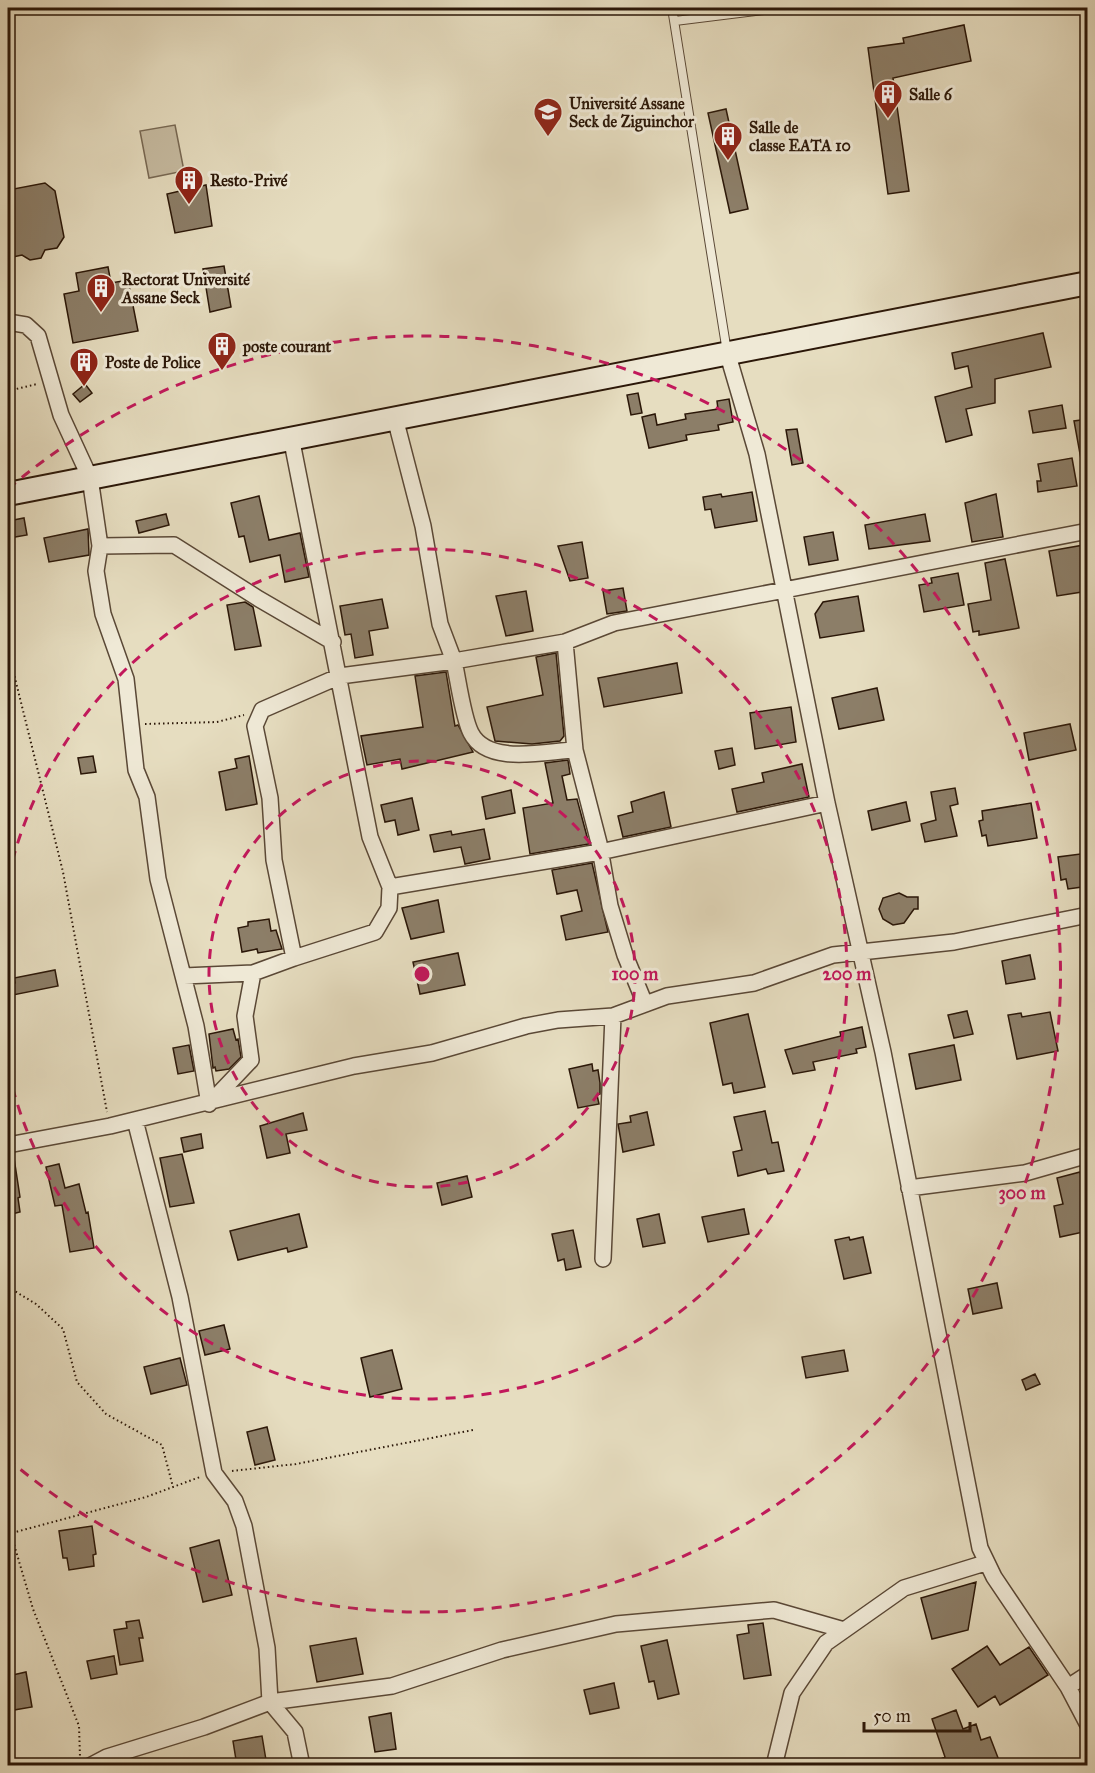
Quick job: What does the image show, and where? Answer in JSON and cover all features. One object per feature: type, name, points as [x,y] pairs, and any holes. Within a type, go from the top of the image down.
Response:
[{"type":"street","points":[[8,494],[1088,283]]},
{"type":"street","points":[[8,322],[26,325],[38,336],[61,415],[90,478],[100,546],[96,571],[103,614],[126,679],[136,770],[147,797],[158,879],[184,976],[206,1077],[209,1104]]},
{"type":"street","points":[[727,352],[757,454],[827,803],[860,951],[986,1563],[1068,1687],[1088,1725]]},
{"type":"street","points":[[395,418],[423,526],[440,624],[454,661],[471,733],[479,743],[503,754],[575,750]]},
{"type":"street","points":[[184,976],[253,973],[375,932],[389,908],[390,887],[370,837],[291,437]]},
{"type":"street","points":[[294,958],[274,860],[270,798],[255,726],[262,710],[340,676],[454,661],[565,642],[614,623],[1088,531]]},
{"type":"street","points":[[100,546],[174,545],[259,599],[333,642]]},
{"type":"street","points":[[565,642],[575,750],[600,852],[610,906],[625,955],[645,1004]]},
{"type":"street","points":[[390,887],[600,852],[827,803]]},
{"type":"street","points":[[8,1144],[110,1126],[209,1104],[354,1066],[442,1051],[526,1026],[558,1020],[613,1016],[667,996],[754,983],[833,955],[954,942],[1088,915]]},
{"type":"street","points":[[209,1104],[251,1060],[245,1016],[253,973]]},
{"type":"street","points":[[603,1259],[613,1016]]},
{"type":"street","points":[[135,1120],[180,1297],[214,1473],[235,1501],[244,1527],[267,1648],[270,1702],[295,1732],[302,1766]]},
{"type":"street","points":[[909,1188],[1025,1173],[1088,1155]]},
{"type":"street","points":[[774,1766],[792,1693],[826,1643],[904,1588],[986,1563]]},
{"type":"street","points":[[90,1766],[107,1757],[204,1727],[270,1702],[392,1686],[502,1650],[616,1624],[774,1610],[844,1630]]},
{"type":"street","points":[[1068,1687],[1088,1674]]},
{"type":"lane","points":[[672,8],[727,352]]},
{"type":"lane","points":[[675,21],[781,8]]},
{"type":"path","points":[[8,391],[52,381]]},
{"type":"path","points":[[8,650],[63,872],[110,1126]]},
{"type":"path","points":[[130,724],[217,722],[262,710]]},
{"type":"path","points":[[8,1287],[36,1304],[63,1329],[77,1382],[106,1414],[162,1445],[173,1487]]},
{"type":"path","points":[[9,1534],[214,1473],[296,1464],[473,1430]]},
{"type":"path","points":[[8,1505],[9,1534],[33,1609],[79,1726],[80,1766]]},
{"type":"shaded area","points":[[175,125],[184,171],[149,178],[140,131]]},
{"type":"building","points":[[964,25],[971,61],[893,78],[909,191],[888,194],[868,48],[904,43],[903,38]]},
{"type":"building","name":"Salle de classe EATA 10","points":[[726,109],[748,209],[730,213],[708,113]]},
{"type":"building","points":[[45,183],[55,191],[64,237],[57,248],[45,250],[41,258],[30,260],[22,255],[8,258],[8,190]]},
{"type":"building","name":"Resto-Privé","points":[[206,185],[212,226],[175,233],[167,194]]},
{"type":"building","points":[[224,266],[231,307],[210,312],[203,269]]},
{"type":"building","name":"Rectorat Université Assane Seck","points":[[108,267],[111,283],[128,280],[138,331],[73,343],[64,294],[79,291],[76,273]]},
{"type":"building","points":[[1043,333],[1051,367],[995,379],[995,403],[966,409],[972,435],[946,442],[935,397],[972,387],[968,366],[955,369],[952,353]]},
{"type":"building","name":"Poste de Police","points":[[85,384],[92,393],[80,402],[73,394]]},
{"type":"building","points":[[638,393],[642,413],[631,415],[627,395]]},
{"type":"building","points":[[729,399],[733,422],[718,425],[719,430],[686,435],[687,440],[649,448],[642,417],[655,414],[657,425],[686,419],[685,414],[718,409],[717,401]]},
{"type":"building","points":[[1062,405],[1066,428],[1033,433],[1029,411]]},
{"type":"building","points":[[1088,419],[1088,464],[1082,465],[1074,421]]},
{"type":"building","points":[[797,429],[803,463],[792,465],[786,430]]},
{"type":"building","points":[[1072,458],[1077,486],[1038,492],[1037,481],[1041,481],[1038,464]]},
{"type":"building","points":[[752,492],[757,521],[715,528],[711,509],[705,510],[703,497],[721,494],[722,497]]},
{"type":"building","points":[[996,494],[1003,537],[972,542],[965,503]]},
{"type":"building","points":[[259,496],[269,540],[300,533],[309,577],[285,582],[280,555],[250,562],[244,536],[239,537],[231,503]]},
{"type":"building","points":[[166,514],[169,525],[139,533],[136,521]]},
{"type":"building","points":[[925,514],[930,541],[869,549],[865,525]]},
{"type":"building","points":[[24,518],[27,535],[9,538],[8,521]]},
{"type":"building","points":[[88,529],[89,555],[49,562],[44,538]]},
{"type":"building","points":[[833,532],[838,560],[809,565],[804,537]]},
{"type":"building","points":[[582,542],[588,578],[570,581],[558,546]]},
{"type":"building","points":[[1084,545],[1088,591],[1057,596],[1049,551]]},
{"type":"building","points":[[1005,559],[1019,628],[979,635],[979,631],[973,632],[968,604],[991,600],[985,563]]},
{"type":"building","points":[[958,573],[964,605],[924,612],[919,585],[932,583],[931,578]]},
{"type":"building","points":[[623,588],[627,611],[607,614],[603,591]]},
{"type":"building","points":[[526,591],[533,631],[506,636],[496,596]]},
{"type":"building","points":[[858,596],[864,631],[820,638],[815,614],[823,602]]},
{"type":"building","points":[[382,599],[388,628],[369,631],[373,655],[355,658],[351,634],[345,635],[340,606]]},
{"type":"building","points":[[245,602],[253,607],[261,646],[235,650],[227,605]]},
{"type":"building","points":[[556,653],[564,736],[560,741],[532,744],[495,741],[487,707],[543,695],[536,657]]},
{"type":"building","points":[[677,663],[682,693],[604,707],[598,678]]},
{"type":"building","points":[[446,672],[455,726],[458,725],[473,752],[402,769],[400,759],[367,765],[361,736],[423,727],[415,676]]},
{"type":"building","points":[[877,688],[884,720],[839,729],[832,698]]},
{"type":"building","points":[[791,707],[796,742],[755,749],[750,713]]},
{"type":"building","points":[[1070,724],[1076,750],[1029,760],[1024,733]]},
{"type":"building","points":[[732,748],[735,765],[719,769],[715,751]]},
{"type":"building","points":[[93,756],[96,772],[81,774],[78,758]]},
{"type":"building","points":[[249,756],[257,804],[226,810],[219,772],[237,768],[235,759]]},
{"type":"building","points":[[568,760],[570,774],[562,776],[567,800],[577,799],[589,844],[530,854],[523,808],[553,803],[545,763]]},
{"type":"building","points":[[802,764],[809,797],[737,812],[732,789],[764,782],[762,773]]},
{"type":"building","points":[[955,788],[958,804],[950,806],[957,836],[925,842],[921,824],[936,820],[931,792]]},
{"type":"building","points":[[511,790],[515,813],[486,819],[482,797]]},
{"type":"building","points":[[664,792],[671,827],[623,837],[618,816],[633,812],[631,802]]},
{"type":"building","points":[[412,798],[419,830],[398,835],[395,820],[385,822],[381,805]]},
{"type":"building","points":[[906,802],[910,821],[872,830],[868,811]]},
{"type":"building","points":[[1031,803],[1037,838],[988,846],[986,835],[982,836],[979,821],[983,820],[982,811]]},
{"type":"building","points":[[484,829],[490,859],[465,864],[461,847],[434,852],[430,835],[451,831],[452,835]]},
{"type":"building","points":[[1088,853],[1088,883],[1082,884],[1082,887],[1068,889],[1066,879],[1061,880],[1058,857]]},
{"type":"building","points":[[592,863],[608,932],[566,940],[561,916],[582,911],[577,890],[557,894],[552,870]]},
{"type":"building","points":[[899,893],[907,897],[918,897],[918,909],[914,909],[904,923],[893,925],[883,919],[879,909],[883,898]]},
{"type":"building","points":[[438,900],[444,932],[411,939],[402,908]]},
{"type":"building","points":[[269,919],[271,931],[276,930],[282,949],[258,953],[257,949],[242,952],[238,928],[248,926],[248,922]]},
{"type":"building","points":[[458,953],[465,985],[420,994],[413,962]]},
{"type":"building","points":[[1030,955],[1035,979],[1006,984],[1002,961]]},
{"type":"building","points":[[55,970],[58,986],[13,995],[10,984],[15,983],[14,978]]},
{"type":"building","points":[[967,1011],[973,1034],[954,1038],[948,1015]]},
{"type":"building","points":[[1050,1012],[1058,1051],[1017,1059],[1008,1015],[1021,1013],[1022,1017]]},
{"type":"building","points":[[748,1014],[765,1087],[734,1093],[732,1083],[723,1085],[710,1023]]},
{"type":"building","points":[[862,1027],[866,1047],[856,1049],[857,1053],[813,1062],[815,1070],[793,1074],[785,1050],[841,1036],[840,1032]]},
{"type":"building","points":[[233,1029],[236,1040],[238,1039],[241,1057],[229,1069],[216,1071],[215,1067],[213,1068],[209,1034]]},
{"type":"building","points":[[189,1045],[194,1071],[178,1074],[173,1048]]},
{"type":"building","points":[[954,1045],[961,1080],[916,1089],[909,1054]]},
{"type":"building","points":[[592,1064],[593,1071],[598,1070],[599,1104],[578,1108],[569,1069]]},
{"type":"building","points":[[765,1111],[772,1143],[778,1142],[784,1171],[768,1174],[766,1169],[738,1176],[733,1152],[742,1150],[734,1117]]},
{"type":"building","points":[[647,1112],[654,1145],[623,1152],[618,1124],[631,1122],[630,1116]]},
{"type":"building","points":[[303,1113],[307,1130],[286,1134],[290,1153],[267,1158],[260,1126]]},
{"type":"building","points":[[201,1134],[203,1148],[184,1152],[181,1138]]},
{"type":"building","points":[[182,1154],[194,1203],[170,1207],[160,1158]]},
{"type":"building","points":[[8,1158],[14,1158],[20,1212],[8,1215]]},
{"type":"building","points":[[59,1164],[65,1188],[79,1184],[86,1213],[88,1212],[94,1248],[70,1252],[62,1205],[55,1206],[46,1167]]},
{"type":"building","points":[[1080,1172],[1088,1199],[1088,1231],[1060,1237],[1054,1206],[1063,1204],[1057,1178]]},
{"type":"building","points":[[467,1176],[472,1197],[442,1205],[437,1183]]},
{"type":"building","points":[[744,1209],[749,1234],[708,1242],[702,1217]]},
{"type":"building","points":[[299,1214],[307,1247],[288,1252],[287,1248],[238,1260],[230,1231]]},
{"type":"building","points":[[659,1214],[665,1243],[643,1247],[637,1219]]},
{"type":"building","points":[[573,1230],[581,1267],[566,1270],[564,1259],[558,1261],[552,1234]]},
{"type":"building","points":[[849,1237],[850,1240],[863,1237],[871,1273],[844,1279],[835,1240]]},
{"type":"building","points":[[997,1283],[1002,1308],[973,1314],[968,1289]]},
{"type":"building","points":[[224,1325],[230,1349],[205,1355],[199,1331]]},
{"type":"building","points":[[392,1350],[402,1389],[370,1397],[361,1358]]},
{"type":"building","points":[[844,1350],[848,1371],[806,1378],[802,1357]]},
{"type":"building","points":[[180,1358],[187,1385],[151,1394],[144,1367]]},
{"type":"building","points":[[1035,1374],[1040,1384],[1026,1390],[1022,1380]]},
{"type":"building","points":[[267,1427],[275,1460],[255,1465],[247,1432]]},
{"type":"building","points":[[92,1526],[96,1554],[93,1555],[94,1566],[69,1570],[67,1558],[63,1558],[59,1531]]},
{"type":"building","points":[[219,1540],[232,1595],[203,1602],[190,1548]]},
{"type":"building","points":[[976,1582],[968,1630],[932,1639],[921,1598]]},
{"type":"building","points":[[139,1620],[143,1638],[139,1638],[143,1661],[120,1665],[114,1630],[127,1628],[126,1622]]},
{"type":"building","points":[[763,1623],[771,1675],[744,1679],[737,1635],[749,1633],[748,1625]]},
{"type":"building","points":[[356,1638],[363,1674],[317,1682],[310,1646]]},
{"type":"building","points":[[667,1640],[679,1694],[658,1699],[654,1681],[649,1682],[641,1646]]},
{"type":"building","points":[[987,1646],[1000,1665],[1029,1647],[1048,1675],[1000,1705],[995,1696],[978,1707],[952,1669]]},
{"type":"building","points":[[114,1656],[117,1674],[91,1679],[87,1661]]},
{"type":"building","points":[[26,1672],[32,1707],[8,1711],[8,1676]]},
{"type":"building","points":[[614,1683],[619,1708],[590,1714],[584,1690]]},
{"type":"building","points":[[956,1710],[963,1729],[976,1724],[981,1740],[990,1737],[1000,1763],[993,1766],[926,1766],[945,1757],[932,1719]]},
{"type":"building","points":[[391,1713],[396,1749],[375,1752],[369,1717]]},
{"type":"building","points":[[262,1736],[267,1766],[237,1766],[233,1741]]},
{"type":"place","name":"Salle 6","points":[[888,120]]},
{"type":"place","name":"Université Assane Seck de Ziguinchor","points":[[548,138]]},
{"type":"place","name":"Salle de classe EATA 10","points":[[728,162]]},
{"type":"place","name":"Resto-Privé","points":[[189,206]]},
{"type":"place","name":"Rectorat Université Assane Seck","points":[[101,314]]},
{"type":"place","name":"poste courant","points":[[222,372]]},
{"type":"place","name":"Poste de Police","points":[[84,388]]}]
